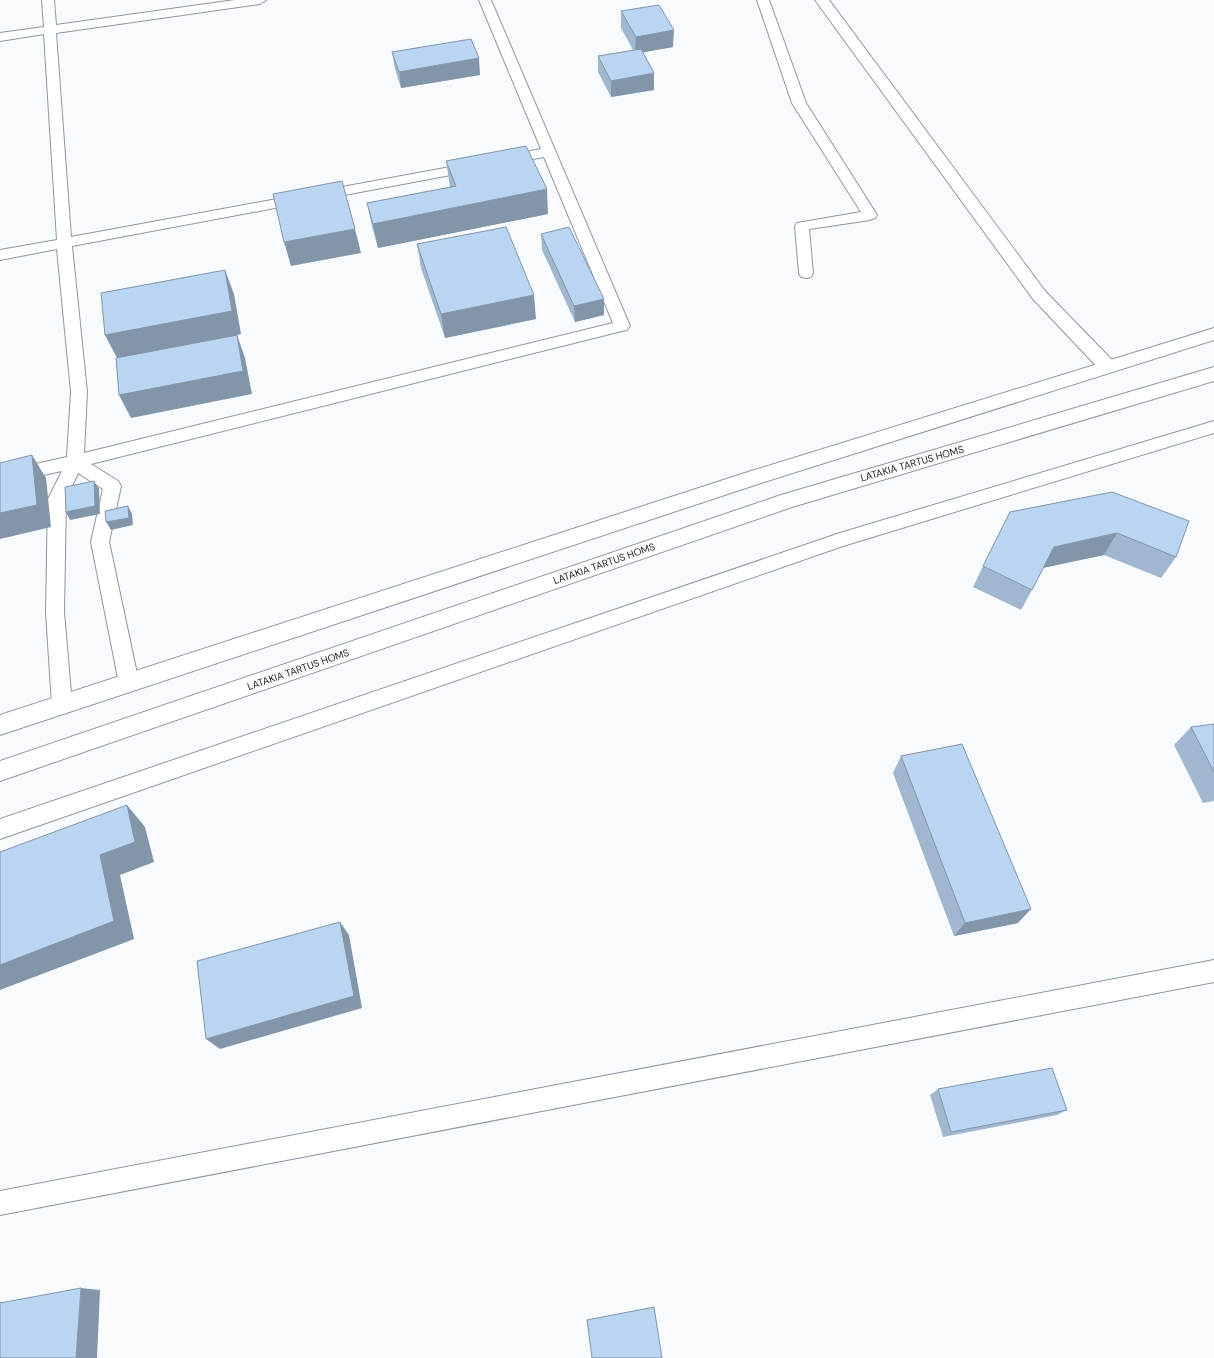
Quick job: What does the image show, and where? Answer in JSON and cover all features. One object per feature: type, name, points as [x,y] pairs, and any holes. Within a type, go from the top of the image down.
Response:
[{"type":"main road","points":[[822,0],[1039,296],[1107,366]]},
{"type":"main road","points":[[0,725],[756,477],[1107,366],[1214,334]]},
{"type":"main road","name":"LATAKIA TARTUS HOMS","points":[[0,771],[788,500],[1214,374]]},
{"type":"lane","points":[[48,0],[64,243],[79,392],[75,462],[57,499],[54,612],[62,705]]},
{"type":"lane","points":[[0,37],[260,0]]},
{"type":"lane","points":[[0,478],[75,462],[622,326],[486,0]]},
{"type":"lane","points":[[763,0],[799,103],[870,215],[802,226],[806,273]]},
{"type":"lane","points":[[0,255],[550,152]]},
{"type":"lane","points":[[0,829],[840,540],[1214,427]]},
{"type":"lane","points":[[75,462],[112,486],[100,542],[129,683]]},
{"type":"lane","points":[[0,1203],[1214,971]]},
{"type":"building","points":[[659,5],[674,30],[636,37],[621,11]]},
{"type":"building","points":[[471,39],[479,58],[399,72],[392,52]]},
{"type":"building","points":[[641,49],[654,73],[611,81],[598,56]]},
{"type":"building","points":[[526,146],[547,189],[373,224],[367,203],[456,186],[446,161]]},
{"type":"building","points":[[342,181],[355,229],[284,242],[273,194]]},
{"type":"building","points":[[506,227],[534,295],[441,314],[417,244]]},
{"type":"building","points":[[569,227],[604,299],[574,306],[541,234]]},
{"type":"building","points":[[225,270],[232,311],[105,335],[101,293]]},
{"type":"building","points":[[237,335],[243,371],[119,395],[116,358]]},
{"type":"building","points":[[32,455],[37,505],[0,513],[0,463]]},
{"type":"building","points":[[94,481],[95,506],[66,512],[65,487]]},
{"type":"building","points":[[1112,492],[1189,521],[1176,557],[1117,533],[1054,547],[1032,590],[983,566],[1010,512]]},
{"type":"building","points":[[128,506],[129,518],[106,522],[105,511]]},
{"type":"building","points":[[1214,724],[1214,772],[1191,727]]},
{"type":"building","points":[[962,744],[1031,909],[965,923],[901,756]]},
{"type":"building","points":[[127,805],[135,842],[100,855],[114,921],[0,965],[0,852]]},
{"type":"building","points":[[340,922],[354,996],[206,1039],[197,961]]},
{"type":"building","points":[[1052,1068],[1067,1110],[951,1132],[938,1089]]},
{"type":"building","points":[[81,1288],[76,1358],[0,1358],[0,1303]]},
{"type":"building","points":[[654,1307],[662,1358],[592,1358],[587,1320]]}]
